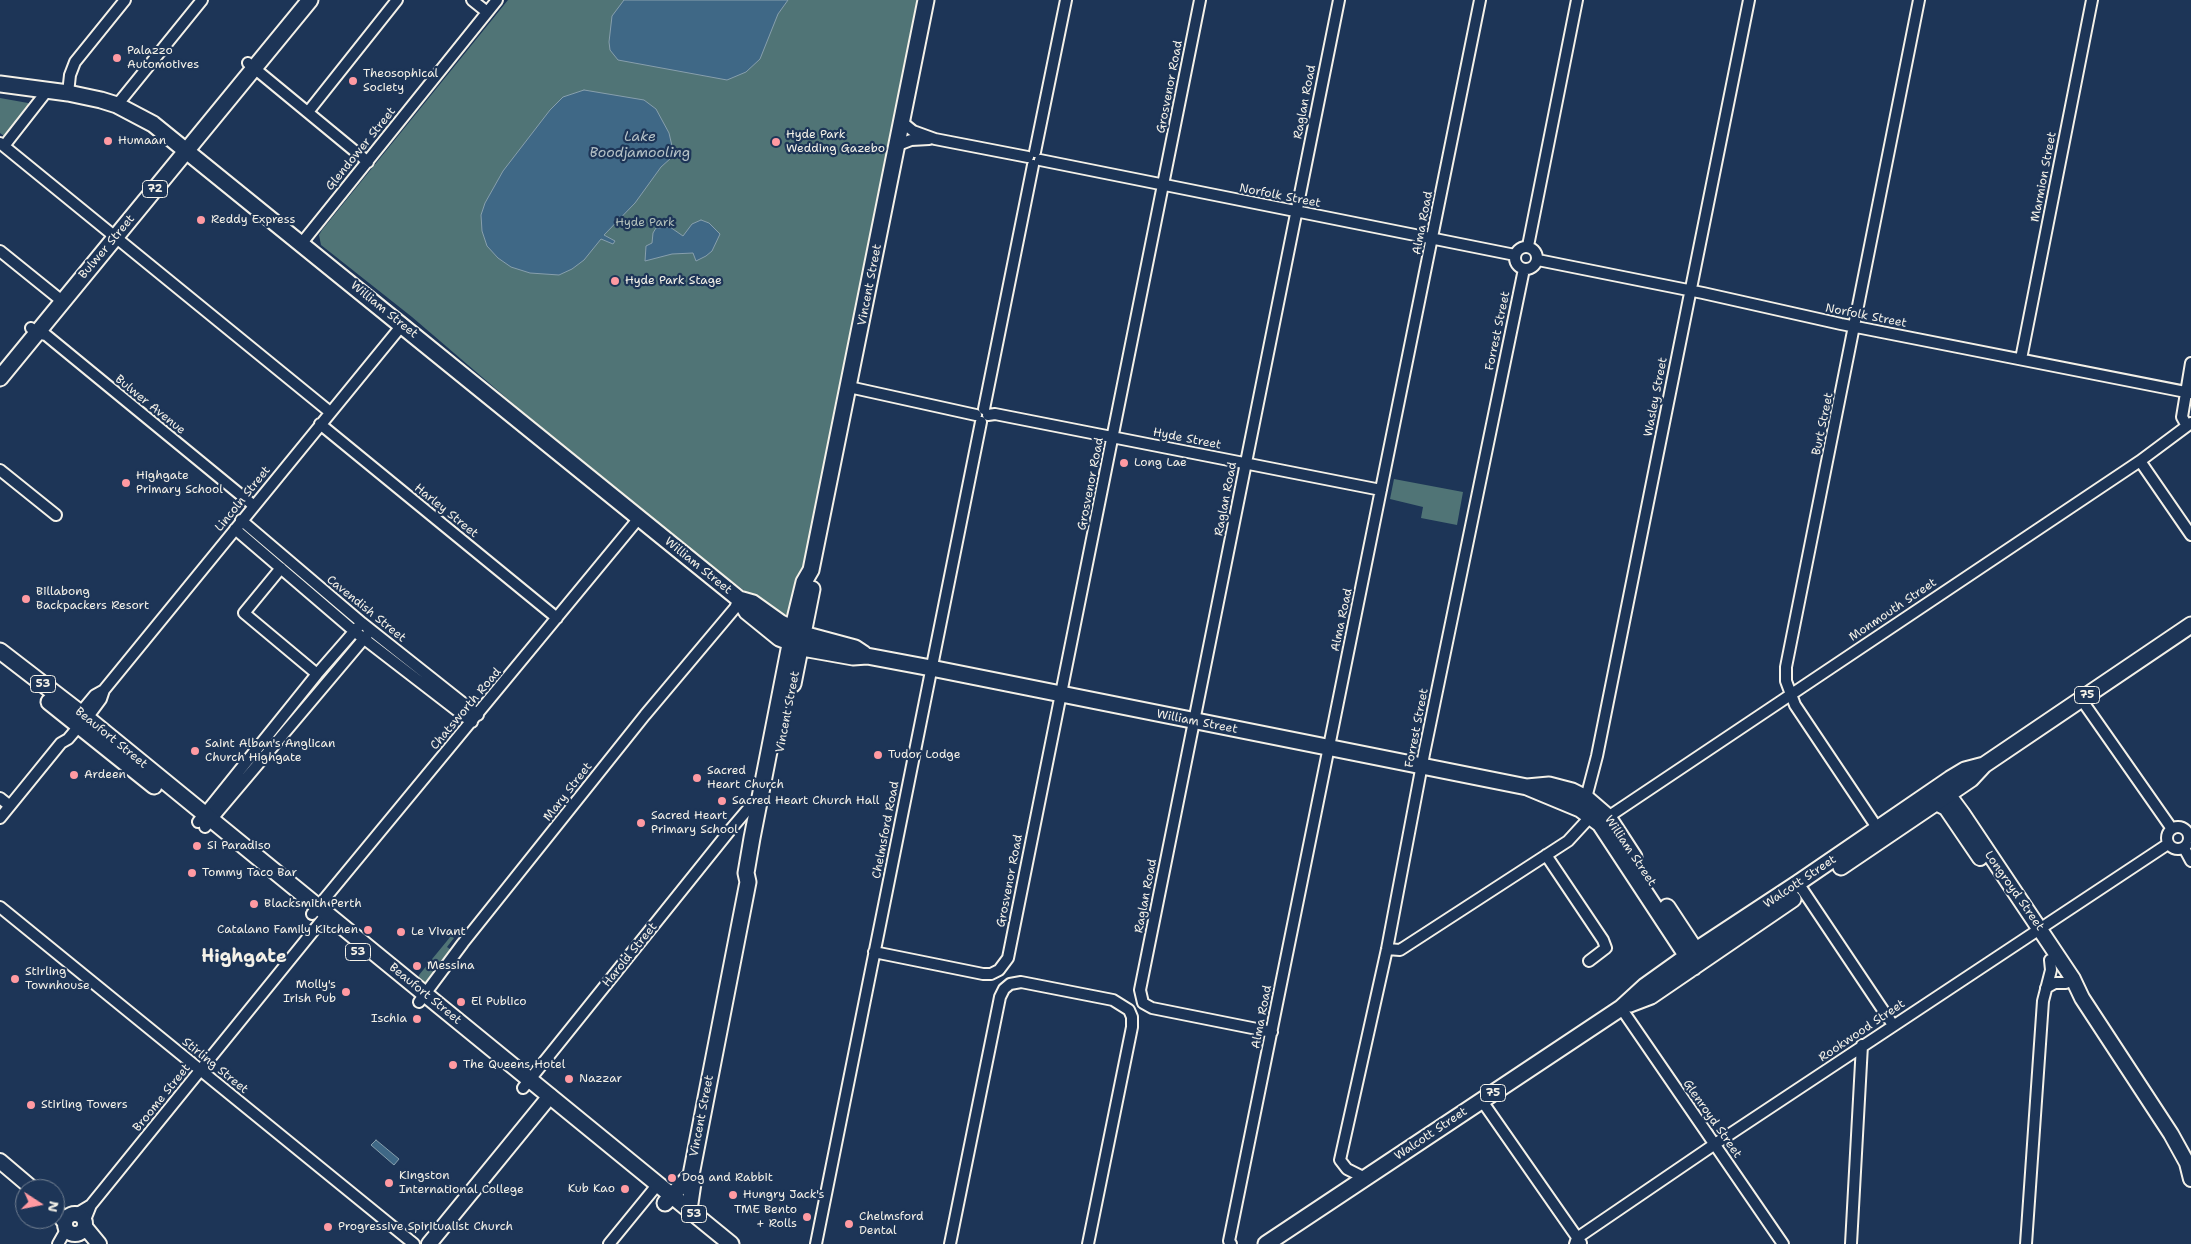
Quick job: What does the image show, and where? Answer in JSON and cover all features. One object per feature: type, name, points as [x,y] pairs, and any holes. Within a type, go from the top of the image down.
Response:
[{"type":"main road","name":"Bulwer Street","points":[[251,66],[298,0]]},
{"type":"main road","name":"Bulwer Street","points":[[0,365],[33,330],[251,66],[310,0]]},
{"type":"main road","name":"Vincent Street","points":[[689,1210],[693,1183],[690,1174],[748,882],[746,873],[752,838],[797,639],[813,584],[811,570],[926,0]]},
{"type":"main road","name":"William Street","points":[[0,84],[68,93],[117,105],[153,124],[403,324],[739,599],[747,612],[779,638],[855,648],[867,656],[1422,768],[1527,787],[1548,785],[1572,791],[1586,798],[1608,817],[1695,958]]},
{"type":"main road","name":"Bulwer Street","points":[[0,378],[33,330]]},
{"type":"main road","name":"Walcott Street","points":[[1801,887],[1878,829],[1971,779],[1984,765],[2191,625]]},
{"type":"main road","name":"Vincent Street","points":[[748,882],[754,875],[797,639]]},
{"type":"main road","name":"Beaufort Street","points":[[0,651],[80,720],[655,1188],[715,1244]]},
{"type":"main road","name":"Beaufort Street","points":[[0,662],[80,720]]},
{"type":"main road","name":"William Street","points":[[1527,787],[1547,797],[1567,802],[1591,816],[1610,837],[1695,958]]},
{"type":"main road","name":"Walcott Street","points":[[1266,1244],[1621,1008],[1652,996],[1695,958],[1942,794]]},
{"type":"main road","name":"Longroyd Street","points":[[1942,794],[2036,932],[2073,979],[2082,998],[2171,1134],[2187,1163],[2191,1179]]},
{"type":"main road","name":"Longroyd Street","points":[[2036,932],[2050,960],[2066,983],[2082,998]]},
{"type":"main road","points":[[429,1244],[547,1100]]},
{"type":"main road","points":[[0,1161],[21,1179]]},
{"type":"main road","name":"Vincent Street","points":[[668,1199],[690,1174]]},
{"type":"main road","name":"Beaufort Street","points":[[668,1199],[689,1210],[731,1244]]},
{"type":"main road","points":[[71,1222],[98,1242]]},
{"type":"street","points":[[68,93],[70,75],[75,62],[125,0]]},
{"type":"street","points":[[117,105],[202,0]]},
{"type":"street","points":[[308,112],[397,0]]},
{"type":"street","points":[[472,0],[487,12]]},
{"type":"street","name":"Glendower Street","points":[[301,244],[497,0]]},
{"type":"street","name":"Chelmsford Road","points":[[816,1244],[1066,0]]},
{"type":"street","name":"Grosvenor Road","points":[[874,952],[982,974],[991,974],[999,970],[1008,958],[1200,0]]},
{"type":"street","name":"Raglan Road","points":[[1272,1032],[1152,1008],[1142,1003],[1140,990],[1338,0]]},
{"type":"street","name":"Alma Road","points":[[1230,1243],[1480,0]]},
{"type":"street","points":[[1528,246],[1577,0]]},
{"type":"street","name":"Wasley Street","points":[[1586,798],[1596,764],[1749,0]]},
{"type":"street","name":"Burt Street","points":[[1878,829],[1795,705],[1786,681],[1788,652],[1855,327],[1919,0]]},
{"type":"street","name":"Marmion Street","points":[[2021,359],[2092,0]]},
{"type":"street","points":[[251,66],[368,162]]},
{"type":"street","points":[[46,91],[2,145],[330,412]]},
{"type":"street","name":"Norfolk Street","points":[[902,122],[913,131],[935,139],[1515,255]]},
{"type":"street","name":"Norfolk Street","points":[[898,145],[911,140],[935,139]]},
{"type":"street","points":[[1528,246],[1533,249],[1538,260],[1533,268],[1524,270],[1518,267],[1515,255],[1522,247],[1528,246]]},
{"type":"street","points":[[0,251],[59,299]]},
{"type":"street","name":"Norfolk Street","points":[[1538,260],[1691,290],[1855,327],[2188,393]]},
{"type":"street","name":"Forrest Street","points":[[1365,1178],[1347,1169],[1340,1160],[1387,949],[1524,270]]},
{"type":"street","name":"Lincoln Street","points":[[0,818],[61,742],[68,739],[95,695],[104,690],[253,505],[403,324]]},
{"type":"street","name":"Bulwer Avenue","points":[[33,330],[46,335],[253,505]]},
{"type":"street","points":[[2189,424],[2182,417],[2188,393],[2191,363]]},
{"type":"street","name":"Hyde Street","points":[[849,387],[982,415],[995,414],[1381,490]]},
{"type":"street","name":"Harley Street","points":[[320,424],[557,618]]},
{"type":"street","name":"Monmouth Street","points":[[1608,817],[2140,460],[2189,424]]},
{"type":"street","points":[[2140,460],[2191,535]]},
{"type":"street","points":[[0,470],[56,516]]},
{"type":"street","name":"Chatsworth Road","points":[[320,914],[475,718],[639,518]]},
{"type":"street","name":"Cavendish Street","points":[[238,524],[281,568],[354,631],[475,718]]},
{"type":"street","name":"Cavendish Street","points":[[238,524],[362,623],[475,718]]},
{"type":"street","points":[[281,568],[244,613],[317,674]]},
{"type":"street","name":"Mary Street","points":[[422,998],[645,715],[735,608],[739,599]]},
{"type":"street","points":[[205,820],[317,674],[362,623]]},
{"type":"street","points":[[205,820],[370,630]]},
{"type":"street","points":[[2081,699],[2172,829]]},
{"type":"street","points":[[0,798],[10,806]]},
{"type":"street","name":"Harold Street","points":[[527,1084],[737,822],[748,809],[760,800]]},
{"type":"street","points":[[1387,949],[1400,950],[1568,841],[1591,816]]},
{"type":"street","points":[[737,822],[747,828],[752,838]]},
{"type":"street","points":[[2179,827],[2189,831],[2189,839],[2184,848],[2174,849],[2168,844],[2167,836],[2172,829],[2179,827]]},
{"type":"street","name":"Rookwood Street","points":[[1578,1242],[1715,1144],[2168,844]]},
{"type":"street","points":[[2184,848],[2191,861]]},
{"type":"street","points":[[1546,854],[1603,940],[1606,948],[1589,961]]},
{"type":"street","points":[[1801,887],[1893,1025]]},
{"type":"street","name":"Stirling Street","points":[[0,907],[414,1244]]},
{"type":"street","name":"Broome Street","points":[[59,1244],[71,1222],[91,1205],[200,1070],[320,914]]},
{"type":"street","points":[[2026,1244],[2043,1001],[2050,960]]},
{"type":"street","points":[[950,1244],[1000,997],[1004,989],[1010,984],[1021,982],[1113,1000],[1129,1010],[1132,1017],[1132,1027],[1088,1244]]},
{"type":"street","points":[[2046,988],[2055,983],[2066,983]]},
{"type":"street","name":"Glenroyd Street","points":[[1621,1008],[1783,1244]]},
{"type":"street","points":[[1851,1244],[1862,1046]]},
{"type":"street","points":[[1482,1101],[1578,1242]]},
{"type":"street","points":[[609,1244],[655,1188]]},
{"type":"green space","name":"Hyde Park","points":[[508,0],[917,0],[806,555],[794,604],[788,614],[781,616],[775,614],[712,566],[517,407],[412,317],[321,245],[319,235],[322,230]]},
{"type":"green space","points":[[0,98],[28,103],[28,108],[4,136],[0,133]]},
{"type":"green space","points":[[1394,479],[1463,492],[1457,525],[1421,518],[1423,507],[1390,499]]},
{"type":"green space","points":[[451,936],[454,938],[447,947],[454,952],[428,987],[418,979],[419,975]]},
{"type":"water","points":[[624,0],[788,0],[778,14],[760,59],[746,72],[727,80],[618,60],[610,50],[609,42],[612,16]]},
{"type":"water","name":"Lake Boodjamooling","points":[[584,90],[644,100],[656,109],[669,133],[672,146],[671,158],[661,167],[635,203],[604,235],[615,241],[613,244],[601,239],[584,260],[572,269],[559,275],[530,273],[511,267],[498,258],[487,246],[482,231],[481,215],[485,203],[503,171],[550,110],[563,97]]},
{"type":"water","points":[[701,220],[709,223],[720,234],[712,251],[706,256],[696,261],[693,253],[672,254],[645,261],[646,246],[652,243],[653,233],[656,228],[670,227],[683,236],[692,224]]},
{"type":"water","points":[[376,1140],[399,1159],[394,1165],[371,1145]]},
{"type":"place","name":"Palazzo Automotives","points":[[117,58]]},
{"type":"place","name":"Theosophical Society","points":[[353,81]]},
{"type":"place","name":"Humaan","points":[[108,141]]},
{"type":"place","name":"Hyde Park Wedding Gazebo","points":[[776,142]]},
{"type":"place","name":"Reddy Express","points":[[201,220]]},
{"type":"place","name":"Hyde Park Stage","points":[[615,281]]},
{"type":"place","name":"Long Lae","points":[[1124,463]]},
{"type":"place","name":"Highgate Primary School","points":[[126,483]]},
{"type":"place","name":"Billabong Backpackers Resort","points":[[26,599]]},
{"type":"place","name":"Saint Alban's Anglican Church Highgate","points":[[195,751]]},
{"type":"place","name":"Tudor Lodge","points":[[878,755]]},
{"type":"place","name":"Ardeen","points":[[74,775]]},
{"type":"place","name":"Sacred Heart Church","points":[[697,778]]},
{"type":"place","name":"Sacred Heart Church Hall","points":[[722,801]]},
{"type":"place","name":"Sacred Heart Primary School","points":[[641,823]]},
{"type":"place","name":"Si Paradiso","points":[[197,846]]},
{"type":"place","name":"Tommy Taco Bar","points":[[192,873]]},
{"type":"place","name":"Blacksmith Perth","points":[[254,904]]},
{"type":"place","name":"Catalano Family Kitchen","points":[[368,930]]},
{"type":"place","name":"Le Vivant","points":[[401,932]]},
{"type":"place","name":"Messina","points":[[417,966]]},
{"type":"place","name":"Stirling Townhouse","points":[[15,979]]},
{"type":"place","name":"Molly's Irish Pub","points":[[346,992]]},
{"type":"place","name":"El Publico","points":[[461,1002]]},
{"type":"place","name":"Ischia","points":[[417,1019]]},
{"type":"place","name":"The Queens Hotel","points":[[453,1065]]},
{"type":"place","name":"Nazzar","points":[[569,1079]]},
{"type":"place","name":"Stirling Towers","points":[[31,1105]]},
{"type":"place","name":"Dog and Rabbit","points":[[672,1178]]},
{"type":"place","name":"Kingston International College","points":[[389,1183]]},
{"type":"place","name":"Kub Kao","points":[[625,1189]]},
{"type":"place","name":"Hungry Jack's","points":[[733,1195]]},
{"type":"place","name":"TME Bento + Rolls","points":[[807,1217]]},
{"type":"place","name":"Chelmsford Dental","points":[[849,1224]]},
{"type":"place","name":"Progressive Spiritualist Church","points":[[328,1227]]},
{"type":"district","name":"Highgate","points":[[244,957]]}]
